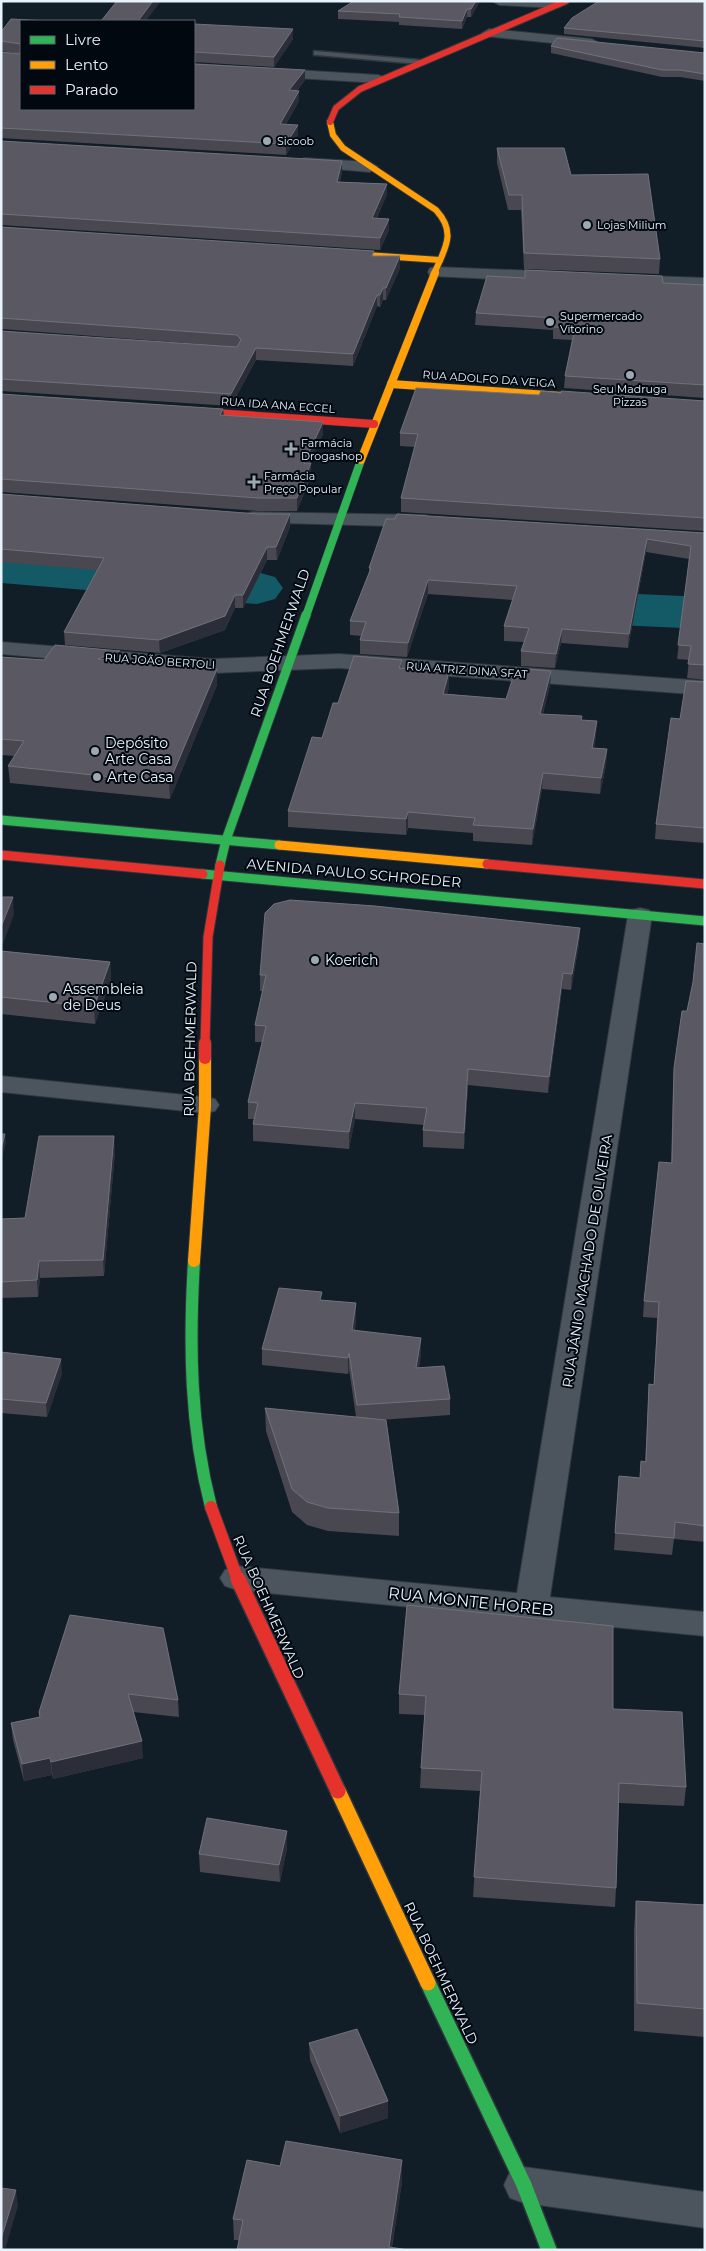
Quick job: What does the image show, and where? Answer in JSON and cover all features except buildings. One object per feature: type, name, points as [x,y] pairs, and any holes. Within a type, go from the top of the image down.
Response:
[{"type":"main road","name":"RUA BOEHMERWALD","points":[[550,2250],[524,2185],[237,1578],[218,1526],[202,1472],[193,1412],[190,1348],[205,1105],[204,978],[208,929],[217,875],[226,840],[339,519],[374,424],[449,237],[446,221],[436,210],[344,148],[333,135],[330,121],[336,108],[344,100],[379,79],[562,3]]},
{"type":"main road","points":[[323,252],[438,266]]},
{"type":"main road","name":"RUA ADOLFO DA VEIGA","points":[[391,384],[589,398]]},
{"type":"main road","name":"RUA IDA ANA ECCEL","points":[[178,411],[374,424]]},
{"type":"main road","name":"AVENIDA PAULO SCHROEDER","points":[[1,820],[705,884]]},
{"type":"main road","name":"AVENIDA PAULO SCHROEDER","points":[[1,855],[705,921]]},
{"type":"street","points":[[499,1],[562,3]]},
{"type":"street","points":[[489,33],[607,44]]},
{"type":"street","points":[[195,68],[379,79]]},
{"type":"street","points":[[290,163],[370,167]]},
{"type":"street","points":[[438,266],[575,278]]},
{"type":"street","points":[[605,279],[705,283]]},
{"type":"street","points":[[238,517],[440,522]]},
{"type":"street","name":"RUA JOÃO BERTOLI","points":[[1,648],[212,666],[288,663]]},
{"type":"street","name":"RUA ATRIZ DINA SFAT","points":[[288,663],[339,661],[705,688]]},
{"type":"street","name":"RUA JÂNIO MACHADO DE OLIVEIRA","points":[[532,1607],[640,915]]},
{"type":"street","points":[[1,1084],[205,1105]]},
{"type":"street","name":"RUA MONTE HOREB","points":[[237,1578],[705,1624]]},
{"type":"street","points":[[524,2185],[705,2210]]},
{"type":"lane","points":[[317,53],[420,62]]},
{"type":"waterway","points":[[1,568],[257,588]]},
{"type":"waterway","points":[[549,606],[705,613]]},
{"type":"traffic: fast","points":[[220,865],[226,840],[361,460]]},
{"type":"traffic: fast","points":[[1,820],[279,845]]},
{"type":"traffic: fast","points":[[203,874],[705,921]]},
{"type":"traffic: fast","points":[[194,1261],[191,1323],[194,1416],[203,1477],[211,1507]]},
{"type":"traffic: fast","points":[[428,1983],[524,2185],[549,2250]]},
{"type":"traffic: slow","points":[[330,122],[333,135],[343,148],[436,210],[446,221],[449,237],[361,460]]},
{"type":"traffic: slow","points":[[337,253],[440,260]]},
{"type":"traffic: slow","points":[[391,384],[576,397]]},
{"type":"traffic: slow","points":[[279,845],[487,864]]},
{"type":"traffic: slow","points":[[194,1261],[205,1106],[205,1058]]},
{"type":"traffic: slow","points":[[338,1791],[428,1983]]},
{"type":"traffic: jam","points":[[330,122],[336,108],[360,89],[566,1]]},
{"type":"traffic: jam","points":[[186,411],[374,424]]},
{"type":"traffic: jam","points":[[1,855],[203,874]]},
{"type":"traffic: jam","points":[[487,864],[705,884]]},
{"type":"traffic: jam","points":[[205,1058],[206,961],[211,913],[220,865]]},
{"type":"traffic: jam","points":[[211,1507],[237,1578],[338,1791]]},
{"type":"place","name":"Sicoob","points":[[267,141]]},
{"type":"place","name":"Lojas Milium","points":[[587,225]]},
{"type":"place","name":"Supermercado Vitorino","points":[[550,322]]},
{"type":"place","name":"Seu Madruga Pizzas","points":[[630,375]]},
{"type":"place","name":"Farmácia Drogashop","points":[[291,449]]},
{"type":"place","name":"Farmácia Preço Popular","points":[[254,482]]},
{"type":"place","name":"Depósito Arte Casa","points":[[95,751]]},
{"type":"place","name":"Arte Casa","points":[[97,777]]},
{"type":"place","name":"Koerich","points":[[315,960]]},
{"type":"place","name":"Assembleia de Deus","points":[[53,997]]}]
